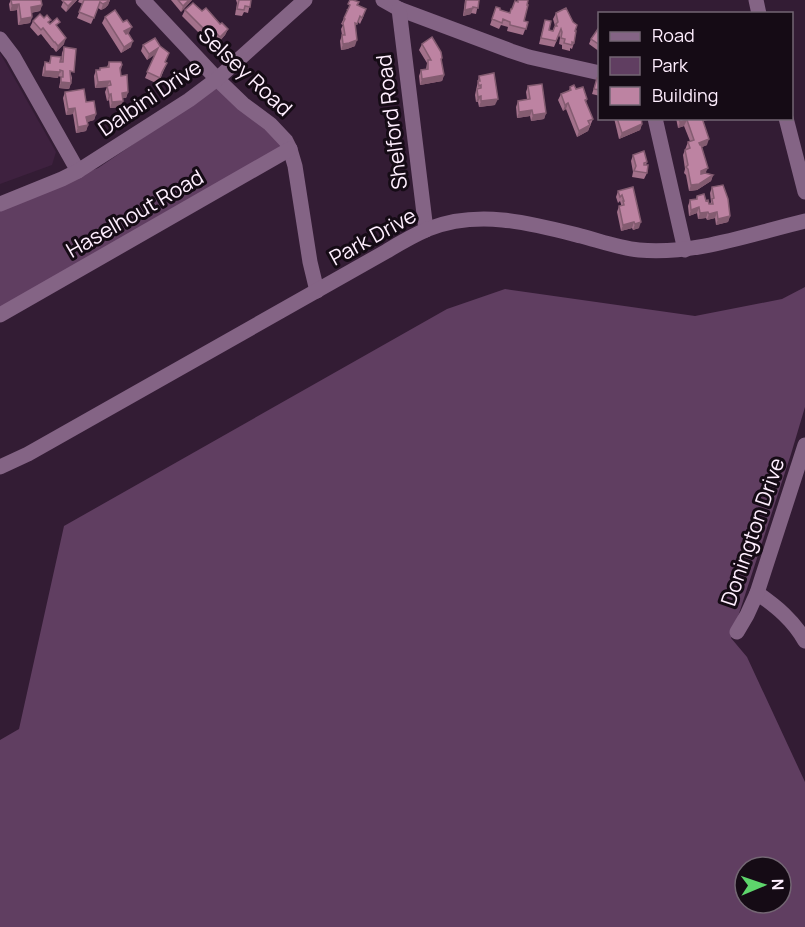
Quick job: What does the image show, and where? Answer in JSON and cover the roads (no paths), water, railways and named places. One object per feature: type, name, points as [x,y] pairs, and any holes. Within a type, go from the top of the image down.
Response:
[{"type":"street","name":"Selsey Road","points":[[143,0],[217,79],[243,104],[276,129],[290,149],[295,166],[316,291]]},
{"type":"street","name":"Dalbini Drive","points":[[0,204],[78,171],[189,100],[217,79],[304,0]]},
{"type":"street","points":[[383,0],[399,9],[520,54],[598,73]]},
{"type":"street","name":"Shelford Road","points":[[399,9],[426,230]]},
{"type":"street","points":[[0,39],[18,64],[78,171]]},
{"type":"street","points":[[655,120],[685,250]]},
{"type":"street","points":[[787,120],[805,192]]},
{"type":"street","name":"Haselhout Road","points":[[0,315],[290,149]]},
{"type":"street","name":"Park Drive","points":[[0,467],[36,450],[426,230],[442,225],[469,220],[521,221],[632,249],[685,250],[805,221]]},
{"type":"street","name":"Donington Drive","points":[[737,632],[757,593],[804,453]]},
{"type":"street","points":[[757,593],[789,618],[805,641]]}]
